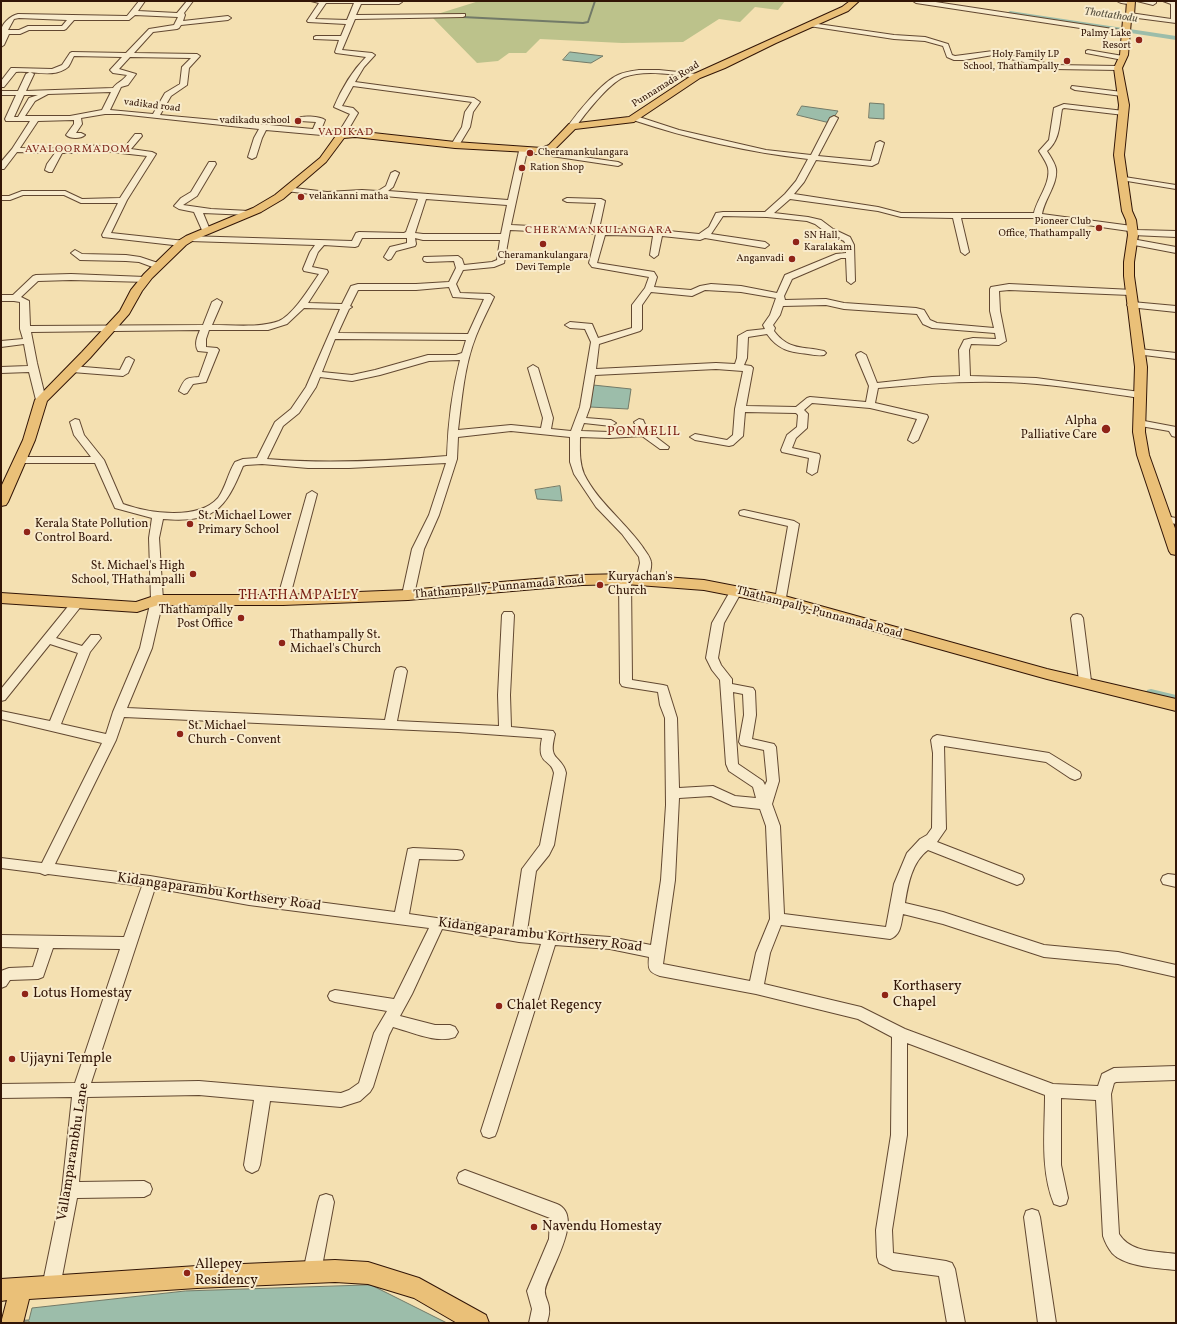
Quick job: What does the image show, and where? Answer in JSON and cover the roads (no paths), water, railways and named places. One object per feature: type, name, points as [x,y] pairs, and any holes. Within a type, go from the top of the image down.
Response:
[{"type":"main road","name":"Punnamada Road","points":[[572,126],[626,121],[636,118],[697,76],[845,9],[855,1]]},
{"type":"main road","points":[[1131,2],[1121,63],[1124,113],[1119,156],[1127,211],[1131,220],[1132,234],[1129,262],[1130,292],[1141,367],[1139,423],[1142,455],[1171,520],[1176,551]]},
{"type":"main road","points":[[2,498],[29,440],[41,400],[72,369],[124,312],[144,280],[186,240],[206,230],[248,214],[269,204],[323,160],[341,135],[355,134],[538,152],[552,148],[572,126]]},
{"type":"main road","name":"Thathampally-Punnamada Road","points":[[1,598],[137,607],[157,600],[283,600],[408,595],[548,583],[625,579],[642,580],[704,586],[781,600],[1047,674],[1085,681],[1127,694],[1176,705]]},
{"type":"main road","points":[[12,1323],[11,1290],[197,1277],[335,1271],[368,1273],[419,1288],[478,1323]]},
{"type":"street","points":[[1,45],[4,31],[14,17],[129,18],[142,1]]},
{"type":"street","points":[[105,112],[118,86],[125,83],[132,74],[114,70],[151,30],[175,28],[182,15],[180,14],[190,1]]},
{"type":"street","points":[[314,1],[399,2]]},
{"type":"street","points":[[358,2],[366,1]]},
{"type":"street","points":[[916,1],[966,6],[1126,32]]},
{"type":"street","points":[[1120,1],[1131,2]]},
{"type":"street","points":[[1140,1],[1153,3],[1153,1]]},
{"type":"street","points":[[1130,15],[1174,21],[1174,2],[1166,1]]},
{"type":"street","points":[[323,2],[310,21],[464,15]]},
{"type":"street","points":[[341,135],[354,113],[350,110],[338,107],[350,83],[361,66],[372,55],[338,52],[358,2]]},
{"type":"street","points":[[133,13],[180,14]]},
{"type":"street","points":[[4,31],[20,32],[28,28],[64,28],[72,18]]},
{"type":"street","points":[[179,22],[201,22],[228,18]]},
{"type":"street","points":[[811,24],[866,31],[894,37],[925,39],[946,45],[950,56],[954,58],[972,57],[993,53],[1054,67],[1121,63]]},
{"type":"street","points":[[316,38],[343,38]]},
{"type":"street","points":[[1088,52],[1121,63]]},
{"type":"street","points":[[1,85],[14,70],[53,70],[65,66],[72,54],[197,56],[186,67],[183,85],[168,95],[155,117]]},
{"type":"street","points":[[572,126],[619,76],[644,72],[675,73],[697,76]]},
{"type":"street","name":"vadikad road","points":[[5,119],[21,93],[30,74]]},
{"type":"street","points":[[350,83],[474,100],[476,102],[469,112],[466,127],[455,145]]},
{"type":"street","points":[[1075,88],[1122,94]]},
{"type":"street","points":[[1,94],[117,90]]},
{"type":"street","points":[[20,119],[32,100],[52,92]]},
{"type":"street","points":[[1038,216],[1040,203],[1050,185],[1052,168],[1043,151],[1051,144],[1053,140],[1058,108],[1064,106],[1124,113]]},
{"type":"street","name":"vadikad road","points":[[5,119],[77,117],[105,112],[120,112],[155,117],[261,125],[341,135]]},
{"type":"street","points":[[77,117],[78,124],[70,135],[81,135]]},
{"type":"street","points":[[636,118],[677,132],[755,150],[813,158],[872,164],[874,163],[880,143]]},
{"type":"street","points":[[767,215],[788,196],[804,176],[834,118]]},
{"type":"street","points":[[1,167],[15,150],[35,119]]},
{"type":"street","points":[[300,119],[321,120],[316,132]]},
{"type":"street","points":[[221,131],[224,123]]},
{"type":"street","points":[[252,157],[261,125]]},
{"type":"street","points":[[126,151],[138,136]]},
{"type":"street","points":[[15,150],[79,151],[85,147],[152,154],[123,200],[106,235],[186,240],[354,244],[359,235],[405,236],[410,234],[423,237],[504,237]]},
{"type":"street","points":[[49,170],[51,164],[60,151]]},
{"type":"street","points":[[460,268],[494,264],[501,261],[510,203],[523,151]]},
{"type":"street","points":[[538,152],[618,164]]},
{"type":"street","points":[[212,164],[194,194],[178,206],[181,209],[198,211],[208,210],[248,214]]},
{"type":"street","points":[[378,194],[389,187],[395,172]]},
{"type":"street","points":[[1121,178],[1176,187]]},
{"type":"street","points":[[289,189],[317,193],[340,194],[352,192],[510,203]]},
{"type":"street","points":[[1,198],[10,198],[22,193],[65,193],[81,201],[123,200]]},
{"type":"street","points":[[788,196],[878,209],[901,214],[1038,216],[1132,234],[1176,250]]},
{"type":"street","points":[[388,257],[393,249],[412,244],[410,234],[422,198]]},
{"type":"street","points":[[567,200],[600,201],[593,263],[595,265],[651,274],[653,277],[649,289],[637,305],[637,329],[631,333],[609,337],[596,342]]},
{"type":"street","points":[[198,211],[206,230]]},
{"type":"street","points":[[704,235],[715,225],[719,215],[723,214],[767,215],[818,222],[830,231],[847,239],[850,245],[851,281]]},
{"type":"street","points":[[956,215],[965,252]]},
{"type":"street","points":[[507,227],[597,232],[658,233],[696,237],[704,235],[766,245]]},
{"type":"street","points":[[654,255],[658,233]]},
{"type":"street","points":[[1132,234],[1176,234]]},
{"type":"street","points":[[25,329],[268,327],[277,325],[284,322],[302,305],[324,272],[306,268],[314,252],[322,243]]},
{"type":"street","points":[[75,253],[80,257],[140,260],[158,266]]},
{"type":"street","points":[[821,353],[784,348],[776,343],[768,331],[770,328],[768,326],[788,277],[839,256],[850,254]]},
{"type":"street","points":[[408,595],[418,549],[434,515],[452,459],[453,434],[460,379],[466,355],[471,337],[490,297],[456,295],[452,284],[460,268],[458,258],[445,257],[439,259],[427,259]]},
{"type":"street","points":[[15,298],[36,278],[71,277],[144,280]]},
{"type":"street","points":[[260,462],[277,427],[298,408],[311,387],[354,288],[416,287],[452,284]]},
{"type":"street","points":[[649,289],[692,293],[703,288],[711,287],[741,289],[779,300],[826,302],[844,306],[916,311],[922,312],[926,322],[935,326],[999,331]]},
{"type":"street","points":[[966,379],[964,350],[967,342],[1001,341],[995,311],[994,289],[999,287],[1130,292]]},
{"type":"street","points":[[1,298],[15,298],[24,301],[25,329],[32,369],[41,400]]},
{"type":"street","points":[[184,391],[189,381],[203,380],[214,350],[201,349],[201,339],[205,327],[218,302]]},
{"type":"street","points":[[302,305],[347,307]]},
{"type":"street","points":[[1132,305],[1176,309]]},
{"type":"street","points":[[570,325],[589,326],[596,342],[585,407],[575,434],[575,462],[579,474],[600,505],[626,532],[644,557],[646,563],[642,580]]},
{"type":"street","points":[[739,367],[742,358],[743,336],[750,333],[768,331]]},
{"type":"street","points":[[332,336],[471,337]]},
{"type":"street","points":[[1,344],[28,341]]},
{"type":"street","points":[[1139,352],[1176,356]]},
{"type":"street","points":[[316,374],[352,378],[377,373],[428,358],[457,358],[466,355]]},
{"type":"street","points":[[861,355],[874,386],[870,405]]},
{"type":"street","points":[[72,369],[123,373],[129,360]]},
{"type":"street","points":[[590,372],[710,366],[748,368],[740,409],[738,436],[728,443],[695,437]]},
{"type":"street","points":[[533,368],[548,418],[545,431]]},
{"type":"street","points":[[1,370],[32,369]]},
{"type":"street","points":[[874,386],[932,380],[966,379],[1036,381],[1140,395]]},
{"type":"street","points":[[798,410],[810,400],[870,405],[923,417],[913,440]]},
{"type":"street","points":[[740,409],[798,410],[803,414],[802,428],[791,437],[786,450],[815,456],[812,472]]},
{"type":"street","points":[[580,420],[611,423]]},
{"type":"street","points":[[75,422],[79,435],[99,460],[119,506],[131,512],[158,516],[189,515],[206,512],[217,506],[224,496],[239,464],[248,461],[303,465],[354,465],[452,459]]},
{"type":"street","points":[[639,422],[644,433],[664,447]]},
{"type":"street","points":[[1139,423],[1173,429],[1176,434]]},
{"type":"street","points":[[453,434],[511,428],[575,434],[609,435],[644,433]]},
{"type":"street","points":[[21,460],[99,460]]},
{"type":"street","points":[[283,600],[312,494]]},
{"type":"street","points":[[744,513],[794,524],[781,600]]},
{"type":"street","points":[[45,870],[110,740],[119,712],[146,648],[157,600],[154,538],[158,516]]},
{"type":"street","points":[[625,579],[626,683],[663,690],[666,705],[671,718],[673,793],[668,880],[657,952]]},
{"type":"street","points":[[736,591],[718,623],[712,658],[716,667],[726,679],[732,764],[734,768],[758,784],[773,826],[777,919],[763,952],[756,988]]},
{"type":"street","points":[[1,697],[78,602]]},
{"type":"street","points":[[505,731],[504,695],[508,615]]},
{"type":"street","points":[[1077,618],[1085,681]]},
{"type":"street","points":[[54,726],[85,651],[95,638]]},
{"type":"street","points":[[47,639],[85,651]]},
{"type":"street","points":[[390,726],[401,671]]},
{"type":"street","points":[[727,687],[749,691],[750,715],[744,742],[770,747],[773,781],[765,804]]},
{"type":"street","points":[[119,712],[390,726],[458,727],[549,734],[546,749],[548,757],[561,769],[547,845],[529,869],[519,936]]},
{"type":"street","points":[[1,715],[110,740]]},
{"type":"street","points":[[777,919],[890,933],[893,929],[901,884],[914,853],[932,839],[939,830],[939,753],[937,740],[1049,758],[1075,775]]},
{"type":"street","points":[[673,793],[713,791],[732,801],[765,804]]},
{"type":"street","points":[[925,843],[1017,879]]},
{"type":"street","points":[[401,918],[414,853],[457,856]]},
{"type":"street","name":"Kidangaparambu Korthsery Road","points":[[1,863],[45,870],[150,882],[249,899],[438,923],[519,936],[610,943],[642,948],[657,952],[655,967],[660,970],[756,988],[861,1013],[900,1034],[1053,1092],[1103,1093]]},
{"type":"street","name":"Vallamparambhu Lane","points":[[52,1287],[70,1190],[80,1091],[150,882]]},
{"type":"street","points":[[897,907],[943,918],[1044,951],[1118,958],[1176,971]]},
{"type":"street","points":[[1,1092],[199,1088],[341,1100],[354,1096],[365,1087],[382,1033],[407,990],[438,923]]},
{"type":"street","points":[[490,1131],[550,939]]},
{"type":"street","points":[[1,941],[129,943]]},
{"type":"street","points":[[1,982],[4,976],[9,974],[38,973],[48,942]]},
{"type":"street","points":[[335,996],[398,1006]]},
{"type":"street","points":[[390,1020],[435,1032],[450,1032]]},
{"type":"street","points":[[900,1034],[899,1135],[884,1230],[885,1257],[893,1262],[946,1269],[956,1323]]},
{"type":"street","points":[[1176,1072],[1114,1075],[1107,1079],[1106,1088],[1103,1093],[1111,1236],[1119,1248],[1133,1255],[1176,1262]]},
{"type":"street","points":[[1053,1092],[1054,1165],[1060,1198]]},
{"type":"street","points":[[252,1165],[264,1094]]},
{"type":"street","points":[[466,1178],[557,1212],[559,1215],[557,1239],[536,1290],[541,1308],[538,1323]]},
{"type":"street","points":[[70,1190],[144,1188]]},
{"type":"street","points":[[312,1272],[326,1202]]},
{"type":"street","points":[[1032,1217],[1047,1323]]},
{"type":"waterway","points":[[462,17],[583,23],[588,22],[595,1]]},
{"type":"waterway","name":"Thottathodu","points":[[1010,13],[1176,38]]},
{"type":"waterway","points":[[1151,693],[1176,699]]},
{"type":"place","name":"Palmy Lake Resort","points":[[1139,40]]},
{"type":"place","name":"Holy Family LP School, Thathampally","points":[[1067,61]]},
{"type":"place","name":"vadikadu school","points":[[298,121]]},
{"type":"place","name":"Cheramankulangara","points":[[530,153]]},
{"type":"place","name":"Ration Shop","points":[[522,168]]},
{"type":"place","name":"velankanni matha","points":[[301,197]]},
{"type":"place","name":"Pioneer Club Office, Thathampally","points":[[1099,228]]},
{"type":"place","name":"SN Hall, Karalakam","points":[[796,242]]},
{"type":"place","name":"Cheramankulangara Devi Temple","points":[[543,244]]},
{"type":"place","name":"Anganvadi","points":[[792,259]]},
{"type":"place","name":"Alpha Palliative Care","points":[[1106,429]]},
{"type":"place","name":"St. Michael Lower Primary School","points":[[190,524]]},
{"type":"place","name":"Kerala State Pollution Control Board.","points":[[27,532]]},
{"type":"place","name":"St. Michael's High School, THathampalli","points":[[193,574]]},
{"type":"place","name":"Kuryachan's Church","points":[[600,585]]},
{"type":"place","name":"Thathampally Post Office","points":[[241,618]]},
{"type":"place","name":"Thathampally St. Michael's Church","points":[[282,643]]},
{"type":"place","name":"St. Michael Church - Convent","points":[[180,734]]},
{"type":"place","name":"Lotus Homestay","points":[[25,994]]},
{"type":"place","name":"Korthasery Chapel","points":[[885,995]]},
{"type":"place","name":"Chalet Regency","points":[[499,1006]]},
{"type":"place","name":"Ujjayni Temple","points":[[12,1059]]},
{"type":"place","name":"Navendu Homestay","points":[[534,1227]]},
{"type":"place","name":"Allepey Residency","points":[[187,1273]]},
{"type":"district","name":"VADIKAD","points":[[346,133]]},
{"type":"district","name":"AVALOORMADOM","points":[[78,150]]},
{"type":"district","name":"CHERAMANKULANGARA","points":[[599,231]]},
{"type":"district","name":"PONMELIL","points":[[644,433]]},
{"type":"district","name":"THATHAMPALLY","points":[[299,596]]}]
